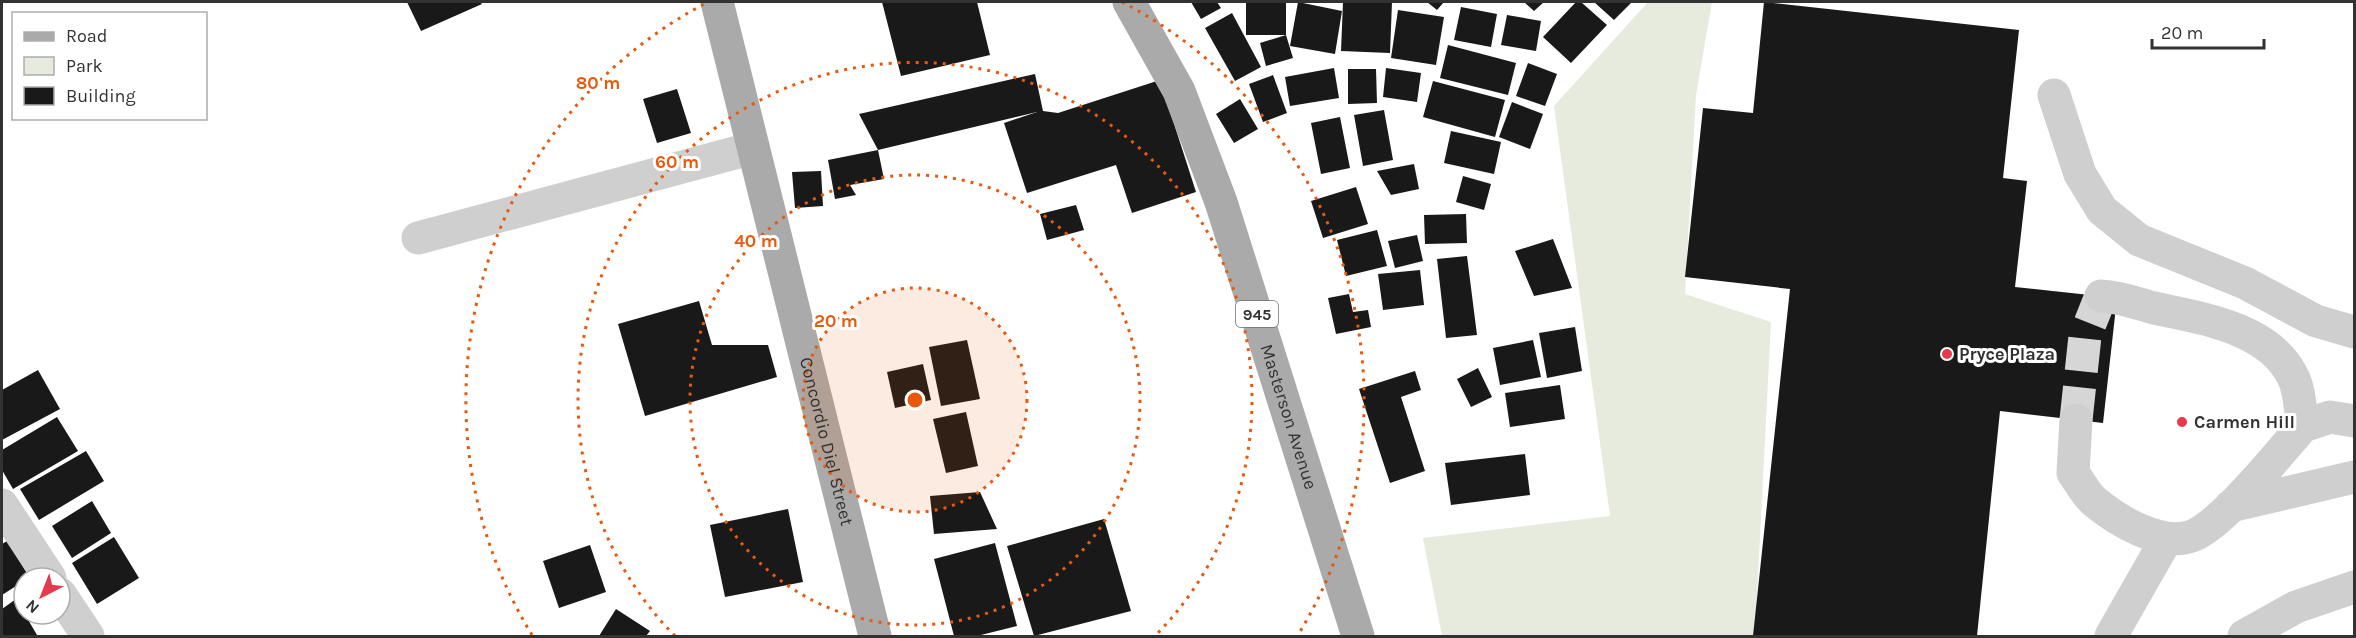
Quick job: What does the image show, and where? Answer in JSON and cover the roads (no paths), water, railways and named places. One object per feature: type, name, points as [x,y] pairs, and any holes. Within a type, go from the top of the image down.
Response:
[{"type":"main road","name":"Concordio Diel Street","points":[[717,2],[875,636]]},
{"type":"main road","name":"Masterson Avenue","points":[[1129,2],[1179,91],[1221,201],[1359,636]]},
{"type":"street","points":[[2054,94],[2080,174],[2102,210],[2139,240],[2245,284],[2316,321],[2355,332]]},
{"type":"street","points":[[418,238],[753,148]]},
{"type":"street","points":[[2101,296],[2124,298],[2151,307],[2222,322],[2272,350],[2294,377],[2303,426]]},
{"type":"street","points":[[2272,350],[2316,321]]},
{"type":"street","points":[[2076,420],[2073,473],[2094,501],[2130,525],[2167,538],[2192,536],[2230,506],[2303,426],[2330,417],[2355,421]]},
{"type":"street","points":[[2230,506],[2355,477]]},
{"type":"street","points":[[2,505],[42,566]]},
{"type":"street","points":[[2111,636],[2167,538]]},
{"type":"street","points":[[2244,636],[2296,607],[2355,587]]},
{"type":"street","points":[[72,612],[88,636]]},
{"type":"tunnel","points":[[2076,420],[2085,336],[2101,296]]},
{"type":"place","name":"Pryce Plaza","points":[[1947,354]]},
{"type":"place","name":"Carmen Hill","points":[[2182,422]]}]
